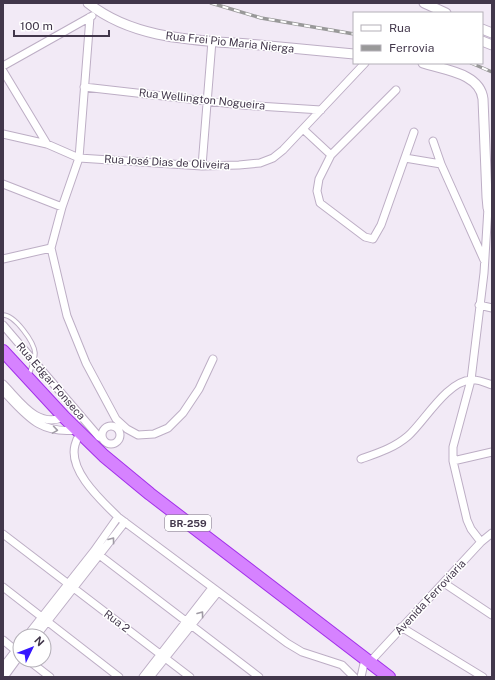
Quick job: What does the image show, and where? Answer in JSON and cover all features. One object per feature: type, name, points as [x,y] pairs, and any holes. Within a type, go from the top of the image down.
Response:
[{"type":"highway","name":"BR-259","points":[[3,351],[78,432],[98,438],[104,456],[150,494],[389,677]]},
{"type":"street","name":"Rua Frei Pio Maria Nierga","points":[[88,3],[99,12],[146,32],[182,39],[353,54]]},
{"type":"street","points":[[429,7],[443,12]]},
{"type":"street","points":[[3,66],[99,12]]},
{"type":"street","points":[[90,17],[79,158],[62,208],[51,248],[67,316],[86,363],[116,419],[127,429],[138,435],[154,434],[168,428],[187,407],[199,389],[212,360]]},
{"type":"street","points":[[202,166],[206,100],[212,41]]},
{"type":"street","name":"Rua José Dias de Oliveira","points":[[3,134],[47,144],[79,158],[202,166],[239,166],[260,163],[273,158],[283,150],[364,64]]},
{"type":"street","points":[[426,64],[467,77],[480,86],[483,99],[490,209],[471,380],[467,398],[454,438],[453,461],[467,520],[471,529],[481,542]]},
{"type":"street","points":[[3,71],[47,144]]},
{"type":"street","name":"Rua Wellington Nogueira","points":[[84,87],[321,110]]},
{"type":"street","points":[[396,90],[331,155],[319,179],[318,198],[326,209],[371,240],[378,232],[414,132]]},
{"type":"street","points":[[304,129],[331,155]]},
{"type":"street","points":[[432,141],[485,260]]},
{"type":"street","points":[[405,158],[441,164]]},
{"type":"street","points":[[3,184],[62,208]]},
{"type":"street","points":[[3,259],[51,248]]},
{"type":"street","points":[[484,273],[492,275]]},
{"type":"street","points":[[479,305],[492,308]]},
{"type":"street","name":"Rua Edgar Fonseca","points":[[3,325],[98,438],[102,439],[106,443],[114,444]]},
{"type":"street","points":[[361,459],[396,445],[409,436],[435,404],[457,386],[471,380],[492,385]]},
{"type":"street","points":[[3,384],[35,415],[50,421],[64,417]]},
{"type":"street","points":[[3,391],[23,411],[42,426],[59,432],[78,432],[74,453],[84,479],[96,495],[118,517],[287,643],[302,652],[342,665],[354,677]]},
{"type":"street","points":[[98,438],[116,419]]},
{"type":"street","points":[[108,427],[117,429],[119,438]]},
{"type":"street","points":[[104,456],[127,429]]},
{"type":"street","points":[[453,461],[492,452]]},
{"type":"street","points":[[97,554],[118,517]]},
{"type":"street","points":[[35,628],[45,619],[97,554],[126,522]]},
{"type":"street","name":"Avenida Ferroviaria","points":[[367,661],[444,583],[481,542],[492,533]]},
{"type":"street","name":"Rua 2","points":[[3,534],[70,587],[190,677]]},
{"type":"street","points":[[97,554],[259,677]]},
{"type":"street","points":[[444,583],[492,615]]},
{"type":"street","points":[[3,587],[119,677]]},
{"type":"street","points":[[143,677],[163,656],[215,590]]},
{"type":"street","points":[[40,628],[45,619]]},
{"type":"street","points":[[401,627],[483,677]]},
{"type":"street","points":[[3,640],[12,646]]},
{"type":"street","points":[[150,677],[163,656]]},
{"type":"street","points":[[3,667],[12,658]]},
{"type":"street","points":[[361,677],[367,661]]},
{"type":"street","points":[[4,677],[12,663]]},
{"type":"street","points":[[38,668],[50,677]]},
{"type":"lane","points":[[3,315],[11,318],[26,332],[35,352],[34,362],[28,378]]},
{"type":"railway","points":[[211,3],[261,18],[353,34]]},
{"type":"railway","points":[[473,64],[492,72]]}]
